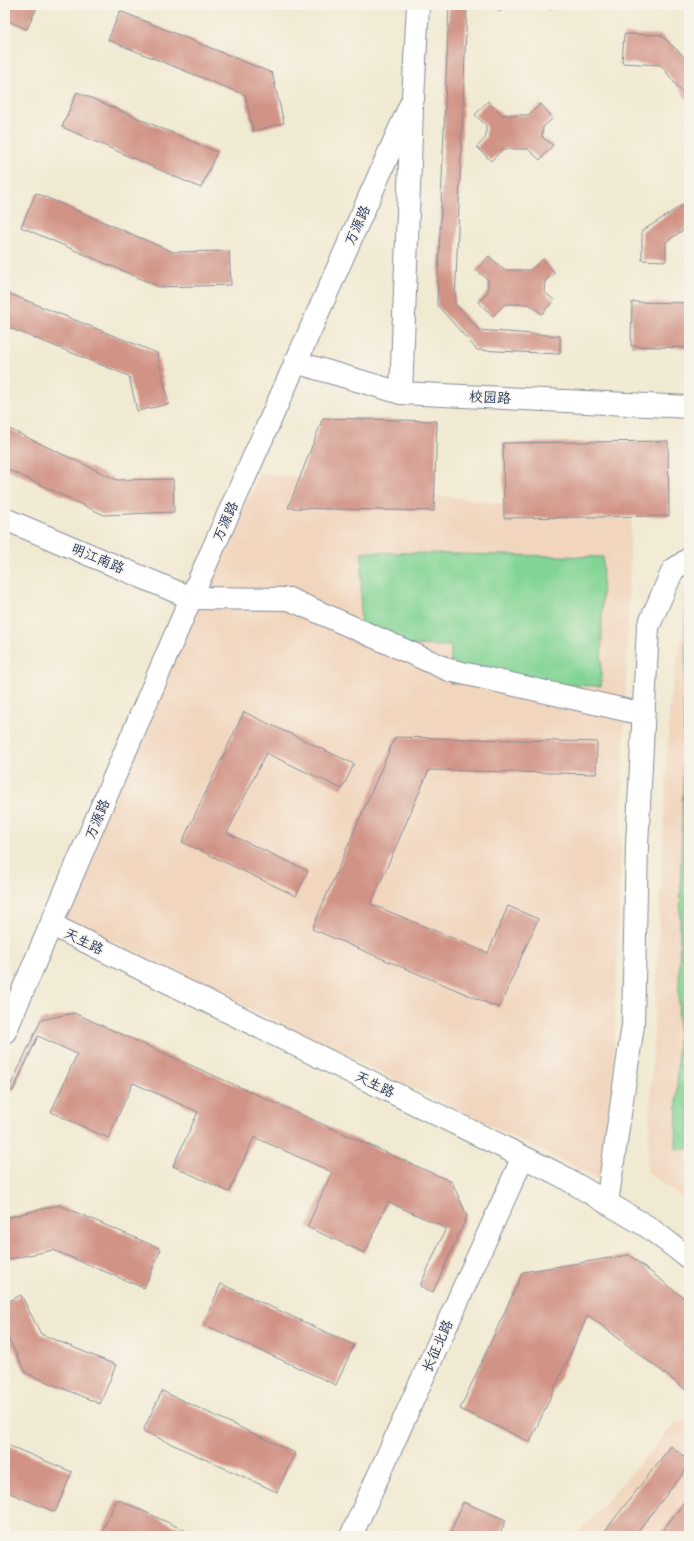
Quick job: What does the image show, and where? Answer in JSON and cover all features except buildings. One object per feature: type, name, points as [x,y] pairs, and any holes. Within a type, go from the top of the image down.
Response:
[{"type":"street","name":"万源路","points":[[5,1032],[295,362],[413,99],[418,5]]},
{"type":"street","points":[[401,393],[413,99]]},
{"type":"street","name":"校园路","points":[[295,362],[401,393],[689,407]]},
{"type":"street","name":"明江南路","points":[[5,519],[192,598]]},
{"type":"street","points":[[607,1203],[633,1025],[638,845],[648,627],[673,570],[689,559]]},
{"type":"street","points":[[192,598],[289,599],[449,670],[643,714]]},
{"type":"street","name":"天生路","points":[[52,925],[560,1175],[648,1227],[689,1258]]},
{"type":"street","name":"长征北路","points":[[351,1536],[523,1157]]},
{"type":"shaded area","points":[[260,473],[631,520],[610,1184],[56,914]]},
{"type":"shaded area","points":[[687,605],[689,605],[689,1203],[647,1172],[670,699]]},
{"type":"shaded area","points":[[689,1420],[689,1536],[576,1536],[675,1423]]},
{"type":"green space","points":[[362,552],[603,557],[601,686],[450,683],[451,646],[360,644]]},
{"type":"green space","points":[[686,597],[689,597],[689,1149],[676,1149]]}]
